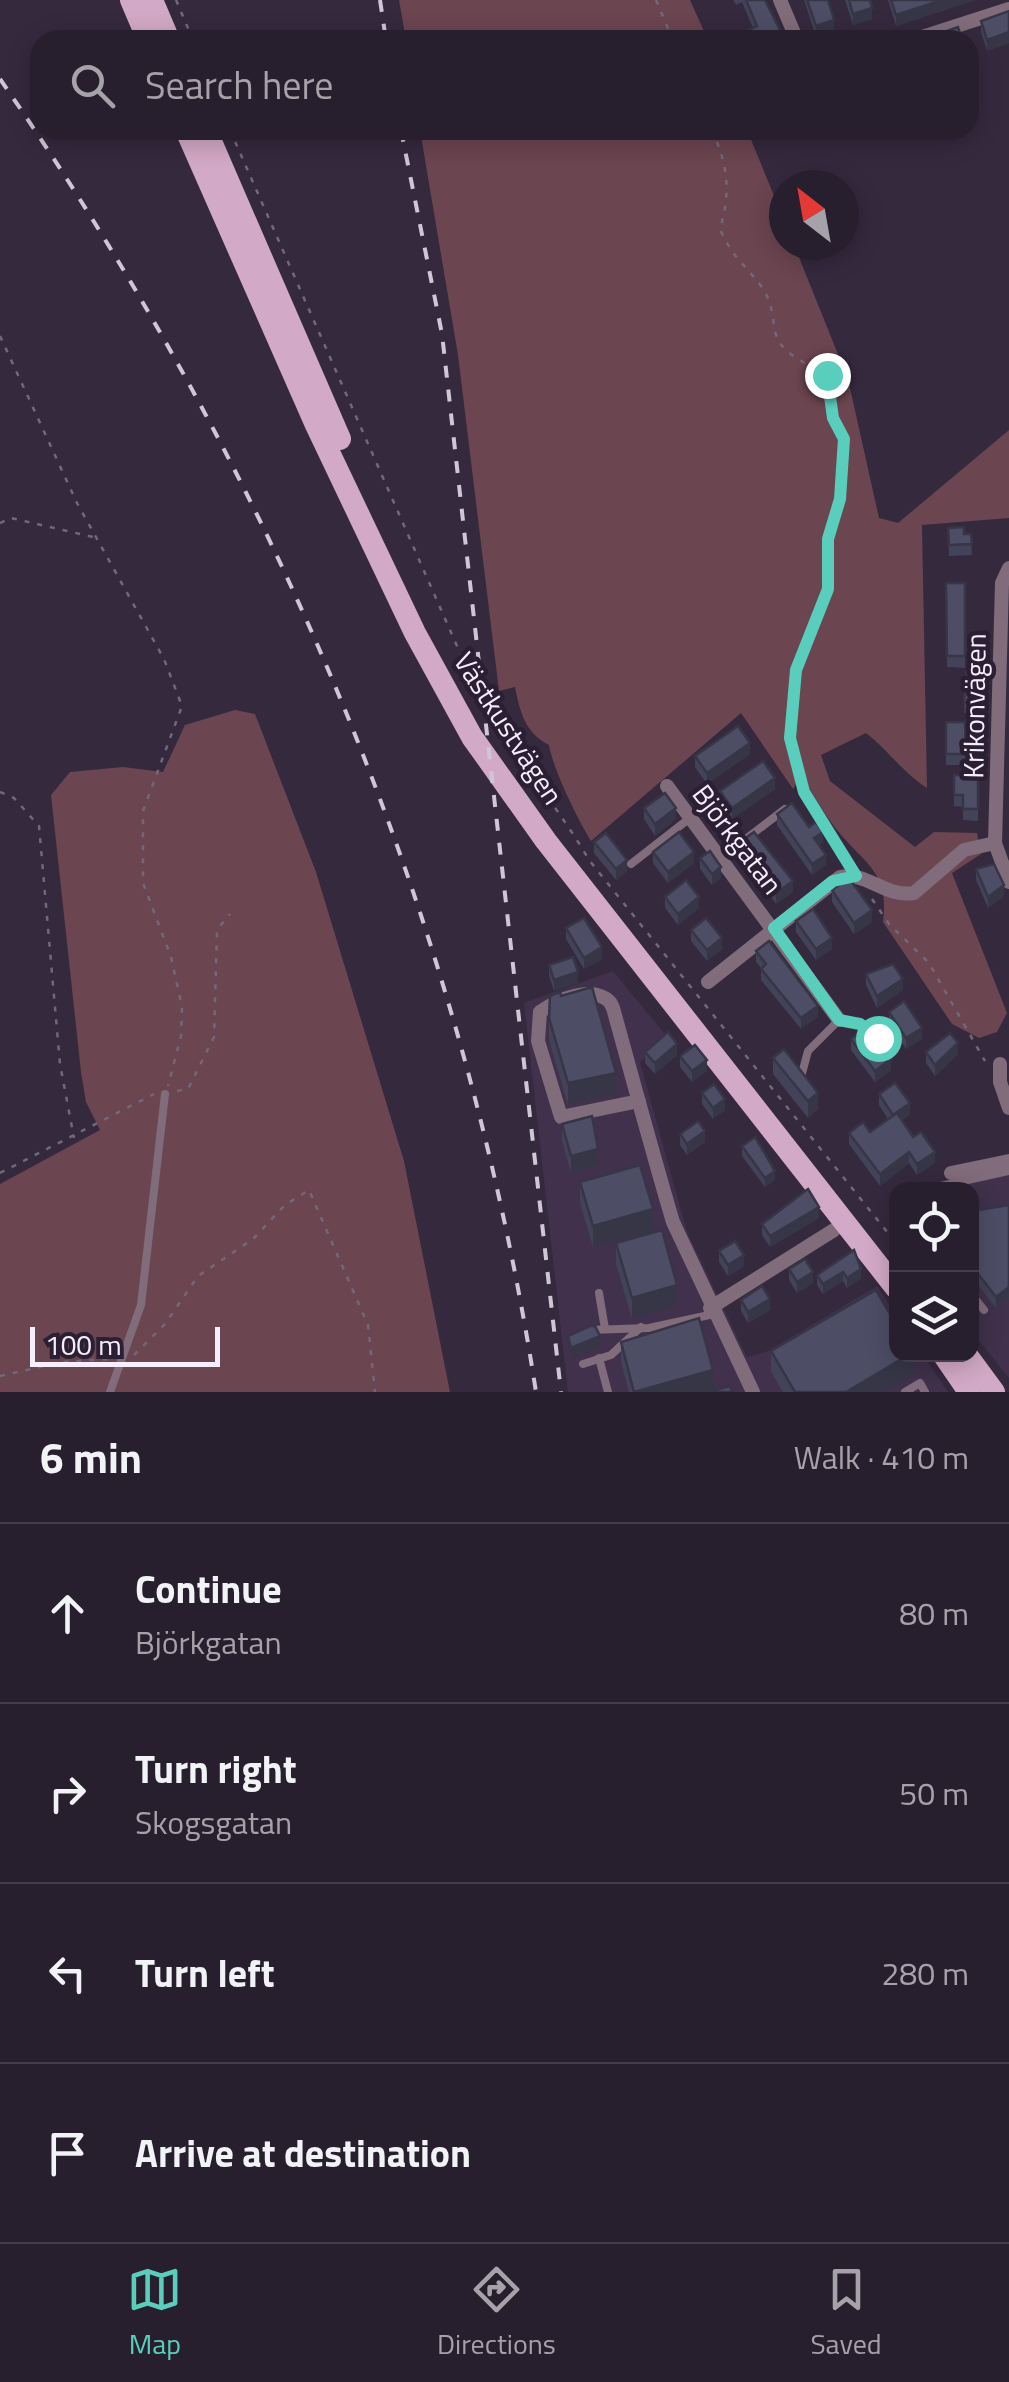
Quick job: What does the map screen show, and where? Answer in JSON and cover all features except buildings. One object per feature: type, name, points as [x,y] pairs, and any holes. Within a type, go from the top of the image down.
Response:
[{"type":"main road","points":[[131,0],[144,30]]},
{"type":"main road","points":[[152,0],[165,30]]},
{"type":"main road","name":"Västkustvägen","points":[[190,140],[350,496],[472,737],[524,812],[889,1279]]},
{"type":"main road","name":"Västkustvägen","points":[[210,140],[427,627],[490,742],[554,830],[889,1251]]},
{"type":"main road","points":[[948,1362],[969,1392]]},
{"type":"main road","points":[[972,1362],[994,1392]]},
{"type":"street","points":[[780,0],[792,30]]},
{"type":"street","points":[[944,30],[1009,9]]},
{"type":"street","name":"Krikonvägen","points":[[995,843],[1004,752],[1006,570]]},
{"type":"street","name":"Björkgatan","points":[[667,786],[839,1020]]},
{"type":"street","points":[[708,982],[833,881],[856,876],[890,893],[914,893],[964,850],[995,843],[1009,882]]},
{"type":"street","points":[[639,1101],[561,1117],[538,1042],[540,1012],[556,1002],[590,993],[607,998],[639,1101],[673,1222],[752,1392]]},
{"type":"street","points":[[993,1063],[1009,1108]]},
{"type":"street","points":[[951,1174],[1009,1160]]},
{"type":"street","points":[[712,1311],[834,1230]]},
{"type":"lane","points":[[721,858],[791,805]]},
{"type":"lane","points":[[631,864],[691,817]]},
{"type":"lane","points":[[803,1081],[800,1070],[808,1051],[839,1020],[860,1024],[878,1038]]},
{"type":"lane","points":[[110,1392],[125,1358],[150,1254],[165,1094]]},
{"type":"lane","points":[[959,1182],[1009,1171]]},
{"type":"lane","points":[[599,1293],[606,1329]]},
{"type":"lane","points":[[979,1304],[984,1310]]},
{"type":"lane","points":[[586,1330],[641,1327],[712,1311]]},
{"type":"lane","points":[[582,1364],[611,1354],[641,1327]]},
{"type":"lane","points":[[599,1358],[608,1392]]},
{"type":"lane","points":[[905,1392],[920,1383],[925,1392]]},
{"type":"path","points":[[176,0],[189,30]]},
{"type":"path","points":[[656,0],[669,30]]},
{"type":"path","points":[[234,140],[479,696],[495,710],[514,750],[561,812],[588,860],[889,1234]]},
{"type":"path","points":[[717,140],[727,163],[728,202],[720,230],[734,260],[767,297],[773,308],[775,335],[787,352],[827,375],[833,418],[844,439],[840,499],[828,539],[828,589],[796,670],[790,738],[804,792],[889,924],[930,963],[993,1063]]},
{"type":"path","points":[[0,336],[94,537],[164,659],[182,706],[143,811],[143,883],[171,956],[182,1007],[181,1036],[165,1094]]},
{"type":"path","points":[[0,523],[12,518],[94,537]]},
{"type":"path","points":[[0,792],[14,798],[39,826],[60,1064],[74,1138]]},
{"type":"path","points":[[0,1173],[74,1138],[143,1098],[188,1089],[204,1064],[214,1037],[218,930],[230,914]]},
{"type":"path","points":[[0,1376],[62,1362],[125,1358],[139,1353],[198,1276],[253,1240],[285,1205],[308,1190],[368,1326],[375,1392]]},
{"type":"shaded area","points":[[399,0],[690,0],[704,30],[404,30]]},
{"type":"shaded area","points":[[422,140],[751,140],[769,184],[769,260],[800,260],[848,379],[879,518],[898,523],[1009,430],[1009,518],[922,525],[927,788],[866,733],[821,755],[830,781],[915,847],[934,832],[977,833],[981,854],[952,873],[1007,1013],[997,1032],[979,1038],[952,1024],[883,922],[883,893],[875,872],[836,828],[801,776],[793,789],[741,713],[591,841],[566,793],[549,745],[525,721],[515,687],[499,691],[458,355]]},
{"type":"shaded area","points":[[235,710],[255,714],[316,872],[404,1161],[450,1392],[0,1392],[0,1184],[100,1130],[86,1102],[81,1072],[51,795],[70,772],[123,767],[163,772],[185,725]]},
{"type":"shaded area","points":[[613,971],[668,1038],[640,1062],[687,1232],[747,1357],[768,1351],[877,1286],[889,1304],[889,1362],[928,1362],[948,1392],[568,1392],[524,1003]]},
{"type":"shaded area","points":[[1009,1164],[1009,1378],[979,1341],[979,1182],[937,1182]]},
{"type":"railway","points":[[380,0],[384,30]]},
{"type":"railway","points":[[0,79],[30,124]]},
{"type":"railway","points":[[40,140],[99,229],[189,384],[270,543],[343,705],[406,872],[460,1042],[503,1215],[536,1392]]},
{"type":"railway","points":[[403,140],[442,334],[561,1392]]},
{"type":"route","points":[[827,375],[833,418],[844,439],[840,499],[828,539],[828,589],[796,670],[790,738],[804,792],[856,876],[833,881],[774,928],[839,1020],[867,1027],[878,1038]]}]
